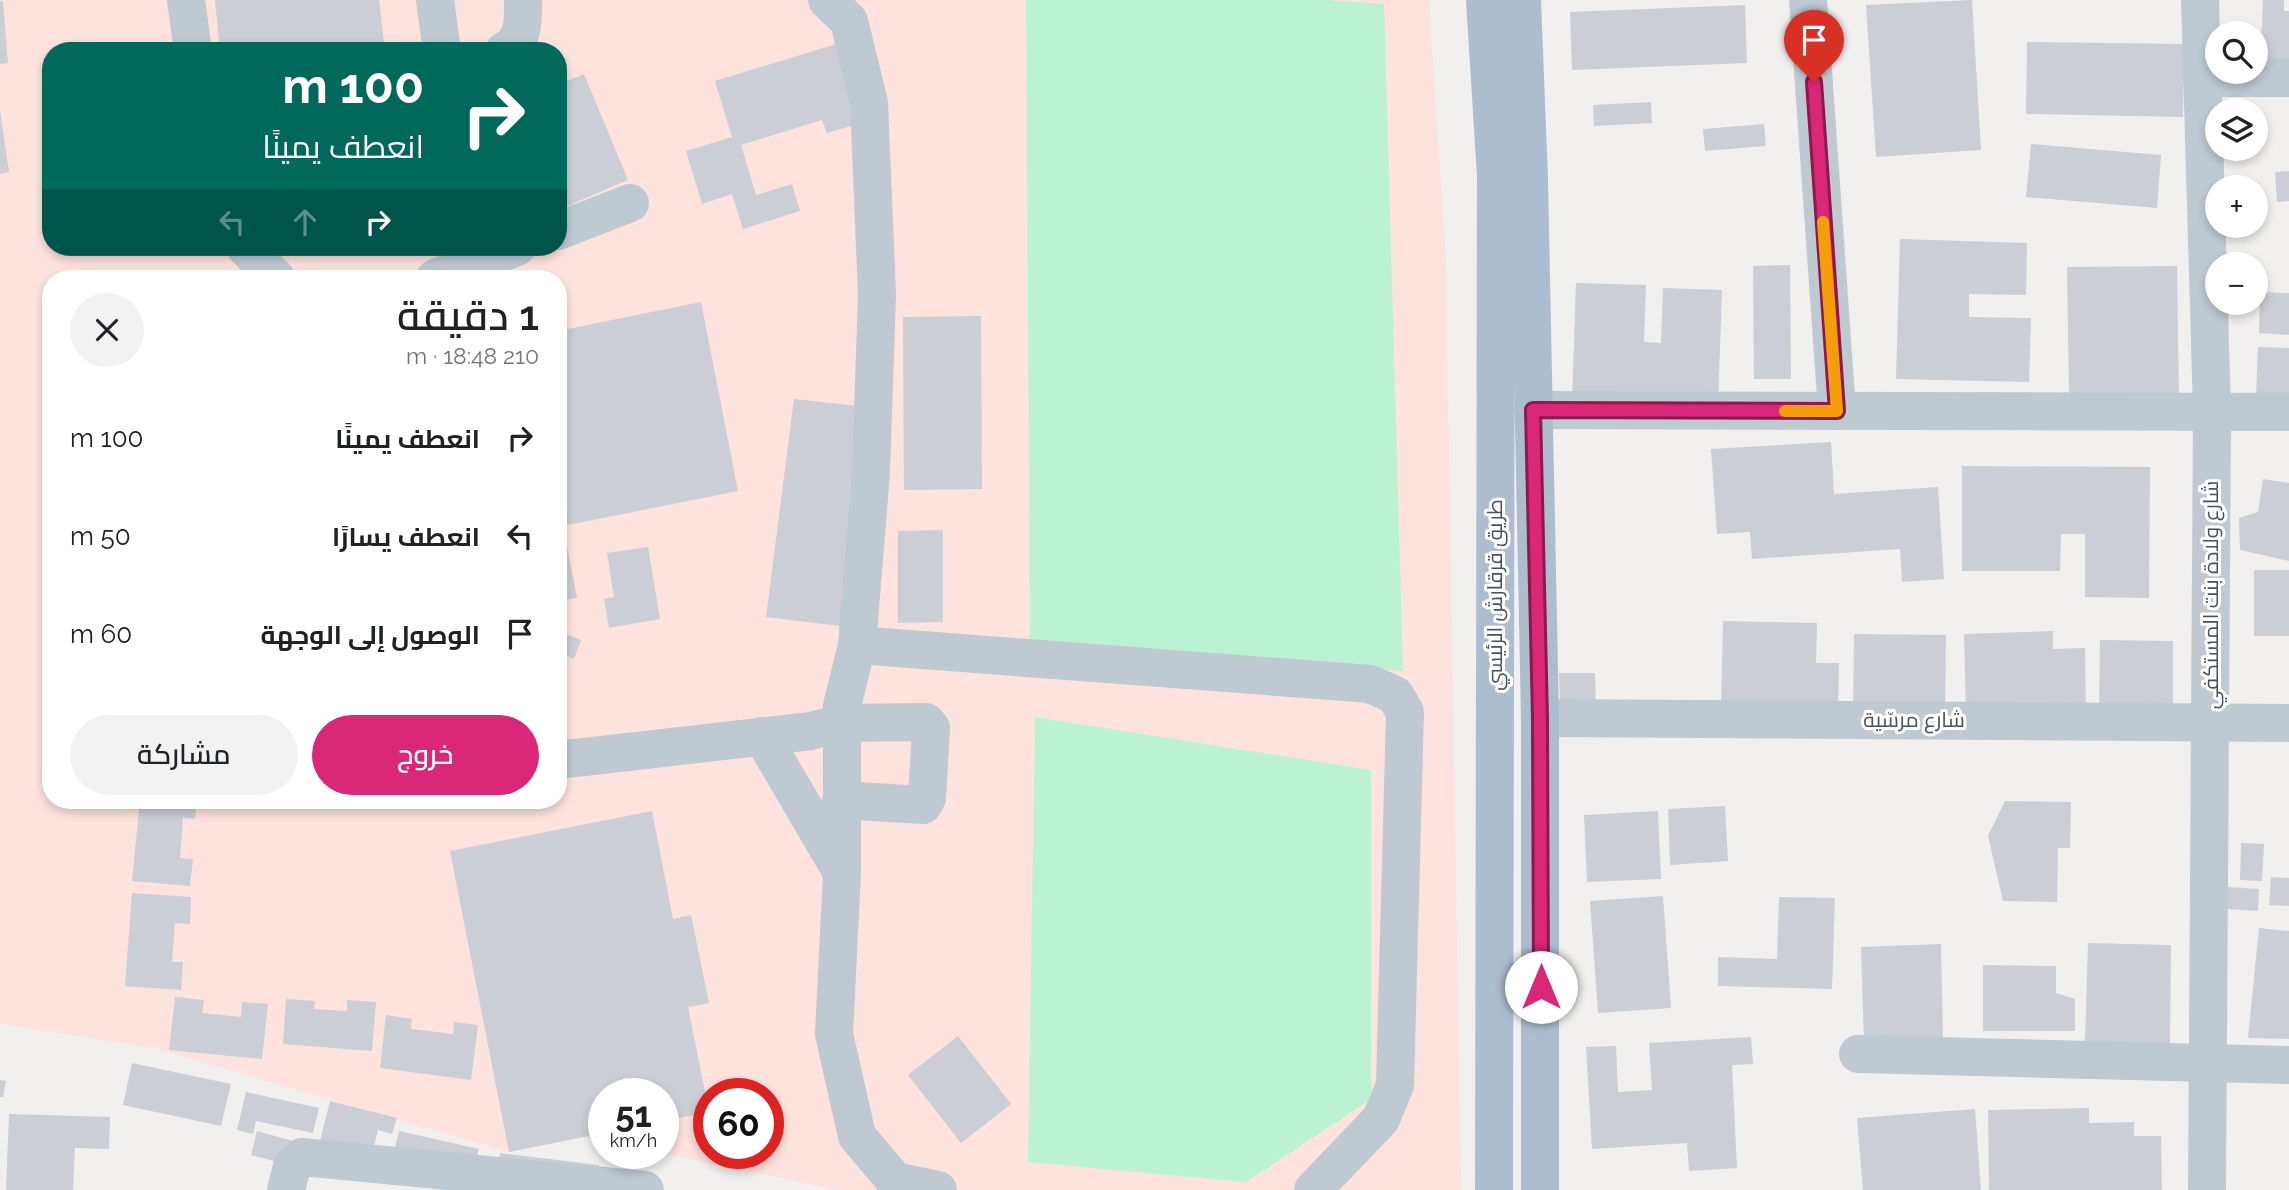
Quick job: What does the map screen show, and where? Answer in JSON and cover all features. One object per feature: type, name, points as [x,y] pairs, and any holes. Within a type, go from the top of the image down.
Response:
[{"type":"main road","name":"طريق قرقارش الرئيسي","points":[[1485,0],[1496,176],[1494,1190]]},
{"type":"main road","name":"طريق قرقارش الرئيسي","points":[[1522,0],[1530,179],[1540,719],[1540,1190]]},
{"type":"street","points":[[186,0],[192,42]]},
{"type":"street","points":[[435,0],[441,42]]},
{"type":"street","points":[[515,42],[521,34],[523,0]]},
{"type":"street","points":[[827,0],[849,21],[869,103],[877,295],[871,472],[857,645],[842,706],[841,723],[842,873],[834,1034],[857,1136],[895,1181],[938,1190]]},
{"type":"street","points":[[1808,0],[1837,411]]},
{"type":"street","name":"شارع ولادة بنت المستكفي","points":[[2200,0],[2212,412],[2207,1190]]},
{"type":"street","points":[[2202,78],[2289,78]]},
{"type":"street","points":[[567,228],[630,203]]},
{"type":"street","points":[[254,256],[268,270]]},
{"type":"street","points":[[456,270],[493,256]]},
{"type":"street","points":[[1533,410],[2289,412]]},
{"type":"street","points":[[857,645],[1370,684],[1395,695],[1405,712],[1395,1086],[1381,1119],[1314,1190]]},
{"type":"street","name":"شارع مرسّية","points":[[1540,719],[2289,723]]},
{"type":"street","points":[[567,759],[811,731],[841,723],[926,722],[931,728],[927,798],[923,805],[841,800]]},
{"type":"street","points":[[762,736],[842,873]]},
{"type":"street","points":[[1858,1054],[2289,1065]]},
{"type":"street","points":[[286,1190],[292,1166],[302,1157],[645,1190]]},
{"type":"shaded area","points":[[0,0],[1429,0],[1446,262],[1461,1190],[838,1190],[738,1169],[784,1169],[784,1078],[693,1078],[693,1160],[679,1157],[679,1078],[588,1078],[588,1138],[509,1152],[153,1048],[0,1024]]},
{"type":"green space","points":[[1026,0],[1327,0],[1384,4],[1403,671],[1030,641]]},
{"type":"green space","points":[[1035,717],[1371,770],[1371,1099],[1246,1182],[1028,1162]]},
{"type":"building","points":[[215,0],[379,0],[384,42],[219,42]]},
{"type":"building","points":[[1972,0],[1981,150],[1876,157],[1866,5]]},
{"type":"building","points":[[2263,0],[2284,0],[2284,11],[2289,11],[2289,63],[2268,64],[2268,21],[2262,21]]},
{"type":"building","points":[[0,1],[3,1],[8,63],[0,64]]},
{"type":"building","points":[[1745,5],[1747,63],[1572,70],[1570,12]]},
{"type":"building","points":[[2027,42],[2184,44],[2183,117],[2026,114]]},
{"type":"building","points":[[836,44],[861,123],[827,133],[822,120],[741,145],[756,195],[792,184],[800,211],[743,229],[732,194],[702,204],[686,151],[732,137],[715,81]]},
{"type":"building","points":[[584,74],[628,180],[567,206],[567,81]]},
{"type":"building","points":[[1651,102],[1652,123],[1594,126],[1593,105]]},
{"type":"building","points":[[0,110],[9,172],[0,174]]},
{"type":"building","points":[[1764,124],[1766,146],[1705,151],[1703,129]]},
{"type":"building","points":[[2031,144],[2161,155],[2157,208],[2026,197]]},
{"type":"building","points":[[2289,171],[2289,201],[2277,202],[2275,172]]},
{"type":"building","points":[[1900,239],[2027,243],[2026,295],[1969,294],[1969,317],[2031,318],[2029,382],[1896,379]]},
{"type":"building","points":[[1790,265],[1791,379],[1754,379],[1753,266]]},
{"type":"building","points":[[2177,266],[2179,395],[2069,397],[2067,267]]},
{"type":"building","points":[[1576,283],[1646,285],[1644,342],[1661,343],[1663,288],[1722,290],[1718,406],[1572,401]]},
{"type":"building","points":[[2268,292],[2289,293],[2289,335],[2259,333],[2259,315],[2268,315]]},
{"type":"building","points":[[701,302],[738,491],[567,525],[567,329]]},
{"type":"building","points":[[981,316],[982,489],[904,490],[903,317]]},
{"type":"building","points":[[2258,347],[2289,348],[2289,397],[2256,396]]},
{"type":"building","points":[[794,399],[867,407],[840,626],[766,617]]},
{"type":"building","points":[[1831,442],[1834,494],[1938,487],[1944,579],[1902,582],[1900,549],[1752,559],[1750,532],[1717,534],[1711,449]]},
{"type":"building","points":[[1962,466],[2150,467],[2149,598],[2085,597],[2085,534],[2061,534],[2060,571],[1962,571]]},
{"type":"building","points":[[2263,479],[2289,483],[2289,561],[2240,550],[2239,518],[2258,512]]},
{"type":"building","points":[[943,530],[943,622],[898,623],[898,531]]},
{"type":"building","points":[[567,547],[577,598],[567,600]]},
{"type":"building","points":[[648,547],[660,619],[609,628],[604,599],[614,597],[607,553]]},
{"type":"building","points":[[2254,570],[2289,570],[2289,636],[2254,636]]},
{"type":"building","points":[[1723,621],[1817,623],[1816,663],[1839,663],[1838,709],[1721,707]]},
{"type":"building","points":[[2053,631],[2053,649],[2085,648],[2086,715],[1966,718],[1964,634]]},
{"type":"building","points":[[1854,634],[1946,635],[1945,712],[1853,711]]},
{"type":"building","points":[[567,635],[581,640],[574,659],[567,656]]},
{"type":"building","points":[[2100,640],[2173,641],[2173,717],[2099,717]]},
{"type":"building","points":[[1559,673],[1595,673],[1596,704],[1560,704]]},
{"type":"building","points":[[2005,801],[2071,802],[2070,848],[2058,848],[2057,902],[2003,901],[1988,836]]},
{"type":"building","points":[[1725,806],[1728,861],[1670,865],[1668,809]]},
{"type":"building","points":[[139,809],[196,809],[195,819],[183,818],[180,858],[193,859],[190,886],[132,881]]},
{"type":"building","points":[[652,811],[673,919],[691,915],[709,1003],[688,1007],[702,1078],[693,1078],[693,1115],[679,1118],[679,1078],[588,1078],[588,1136],[509,1152],[450,851]]},
{"type":"building","points":[[1658,811],[1661,879],[1587,882],[1584,815]]},
{"type":"building","points":[[2241,843],[2264,844],[2262,881],[2240,880]]},
{"type":"building","points":[[2271,877],[2289,878],[2289,906],[2269,905]]},
{"type":"building","points":[[2228,887],[2259,889],[2258,911],[2226,909]]},
{"type":"building","points":[[132,893],[191,897],[190,924],[175,923],[172,962],[183,962],[181,990],[125,986]]},
{"type":"building","points":[[1663,896],[1671,1008],[1598,1013],[1590,901]]},
{"type":"building","points":[[1779,897],[1835,898],[1832,989],[1718,986],[1718,957],[1777,959]]},
{"type":"building","points":[[2259,928],[2289,931],[2289,1039],[2248,1038]]},
{"type":"building","points":[[2088,943],[2171,945],[2170,1044],[2085,1042]]},
{"type":"building","points":[[1941,944],[1943,1040],[1864,1042],[1861,947]]},
{"type":"building","points":[[1983,965],[2056,966],[2056,993],[2075,999],[2075,1031],[1983,1031]]},
{"type":"building","points":[[175,997],[204,1000],[202,1013],[241,1017],[242,1002],[268,1004],[262,1059],[169,1050]]},
{"type":"building","points":[[286,999],[315,1001],[314,1009],[347,1011],[347,1000],[376,1002],[372,1051],[283,1044]]},
{"type":"building","points":[[386,1015],[412,1019],[411,1029],[453,1034],[454,1022],[478,1025],[471,1080],[380,1068]]},
{"type":"building","points":[[958,1036],[1011,1104],[961,1143],[908,1075]]},
{"type":"building","points":[[1751,1037],[1753,1064],[1732,1065],[1737,1168],[1689,1171],[1687,1143],[1592,1149],[1586,1047],[1616,1046],[1618,1092],[1652,1090],[1649,1043]]},
{"type":"building","points":[[132,1063],[231,1084],[221,1126],[123,1105]]},
{"type":"building","points":[[0,1080],[6,1081],[3,1097],[0,1097]]},
{"type":"building","points":[[246,1092],[319,1108],[313,1133],[256,1121],[253,1134],[237,1130]]},
{"type":"building","points":[[330,1101],[397,1118],[392,1134],[378,1130],[370,1162],[318,1149]]},
{"type":"building","points":[[2089,1108],[2089,1123],[2134,1122],[2134,1136],[2161,1136],[2162,1190],[1989,1190],[1988,1110]]},
{"type":"building","points":[[1975,1109],[1981,1190],[1863,1190],[1857,1118]]},
{"type":"building","points":[[9,1114],[110,1117],[109,1149],[75,1148],[73,1190],[6,1190]]},
{"type":"building","points":[[257,1131],[293,1141],[288,1165],[251,1155]]},
{"type":"building","points":[[399,1131],[479,1149],[474,1169],[394,1151]]},
{"type":"building","points":[[500,1153],[588,1164],[588,1169],[598,1169],[597,1178],[498,1166]]},
{"type":"slow traffic","points":[[1785,411],[1837,411],[1823,222]]},
{"type":"route","points":[[1541,987],[1540,719],[1533,410],[1837,411],[1814,82]]}]
